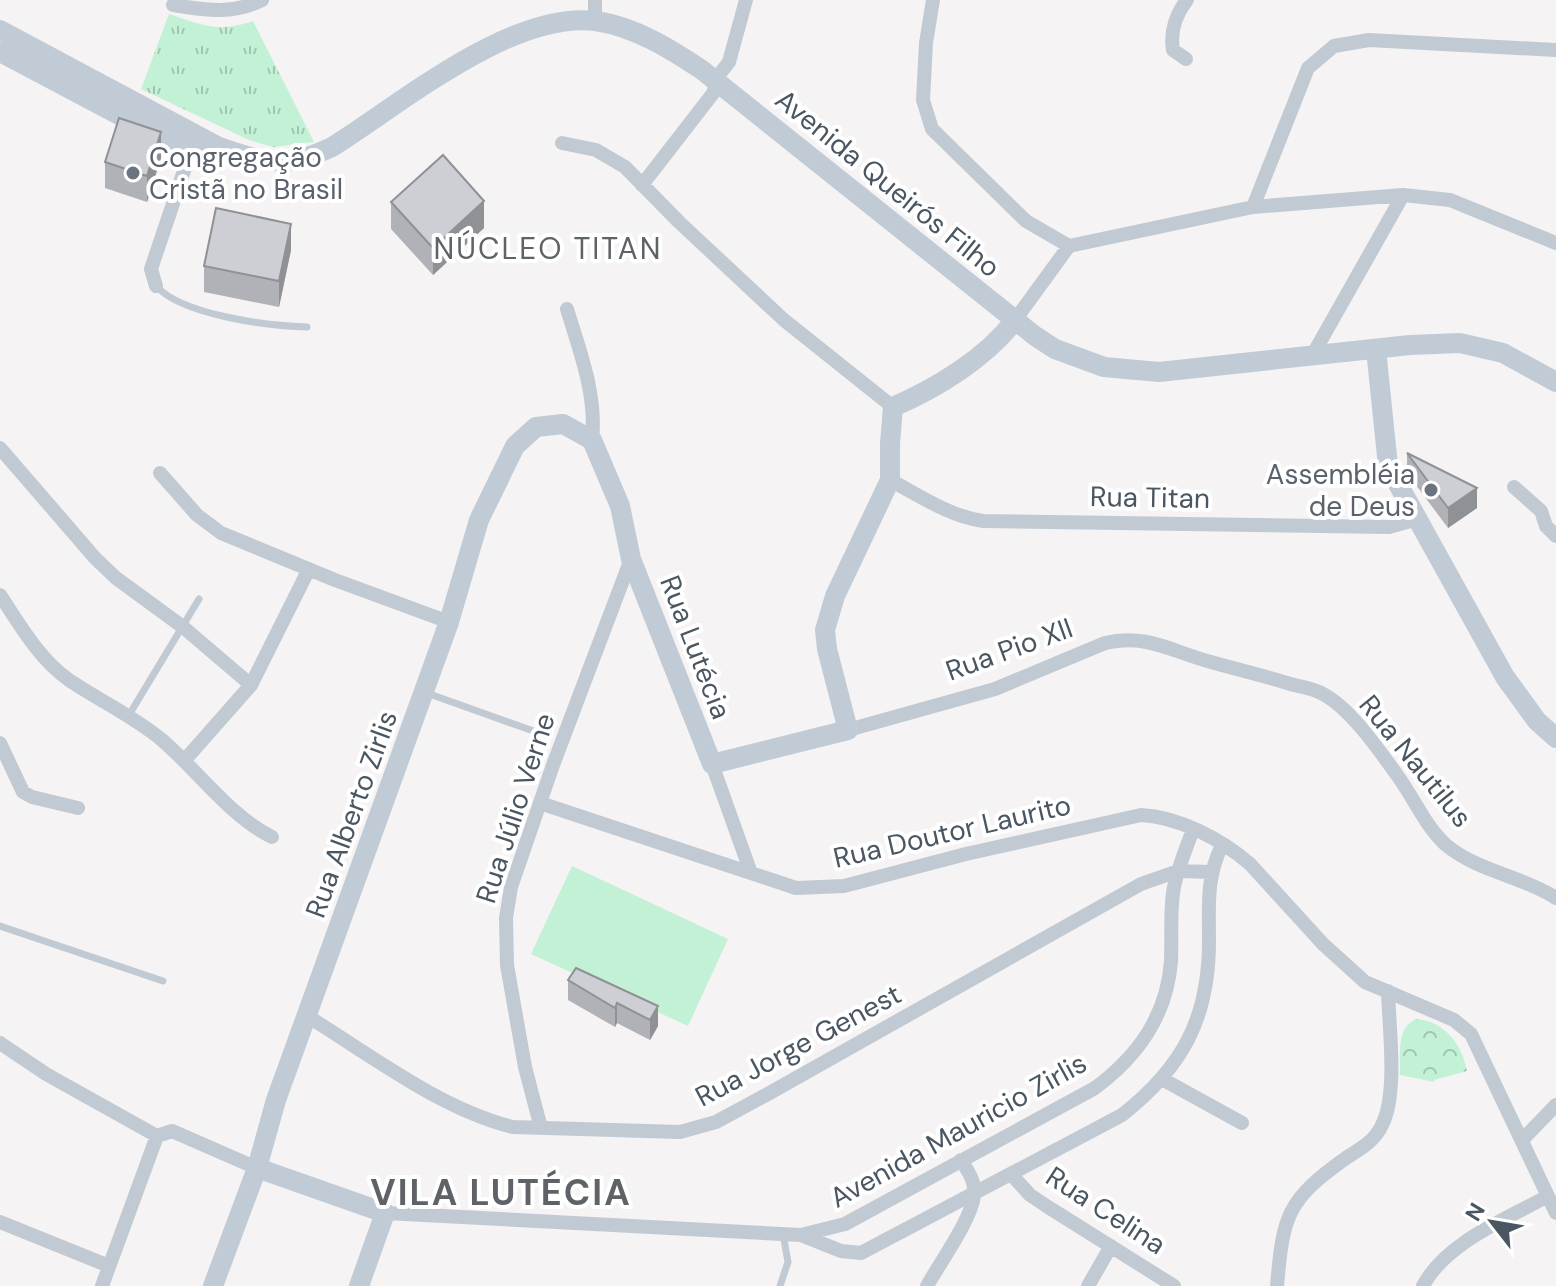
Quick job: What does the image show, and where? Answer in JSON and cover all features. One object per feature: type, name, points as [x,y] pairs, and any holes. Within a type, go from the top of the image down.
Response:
[{"type":"main road","name":"Avenida Queirós Filho","points":[[0,30],[34,59],[170,142],[194,140],[281,163],[308,158],[332,147],[486,48],[550,25],[579,20],[595,21],[655,41],[715,80],[1035,336],[1081,360],[1104,367],[1159,372],[1460,343],[1503,353],[1556,382]]},
{"type":"main road","name":"Avenida Queirós Filho","points":[[0,52],[34,59]]},
{"type":"main road","points":[[848,730],[825,630],[835,596],[890,480],[893,407],[912,399],[972,360],[1005,333],[1015,320]]},
{"type":"main road","points":[[1376,349],[1388,466],[1505,677],[1537,721],[1556,738]]},
{"type":"main road","name":"Rua Alberto Zirlis","points":[[213,1286],[257,1168],[276,1100],[449,622],[479,520],[515,446],[536,427],[563,424],[592,440]]},
{"type":"main road","name":"Rua Lutécia","points":[[592,440],[620,506],[631,559],[712,764]]},
{"type":"main road","name":"Rua Pio XII","points":[[712,764],[848,730]]},
{"type":"main road","points":[[257,1168],[385,1213],[359,1286]]},
{"type":"street","points":[[173,5],[234,11],[262,0]]},
{"type":"street","points":[[595,0],[595,21]]},
{"type":"street","points":[[642,185],[714,92],[715,80],[729,62],[746,0]]},
{"type":"street","points":[[933,0],[926,43],[923,100],[932,129],[1026,221],[1069,246]]},
{"type":"street","points":[[1186,59],[1173,50],[1172,38],[1180,8],[1187,0]]},
{"type":"street","points":[[1253,207],[1308,68],[1334,46],[1369,40],[1556,50]]},
{"type":"street","points":[[156,286],[151,269],[194,140]]},
{"type":"street","points":[[562,143],[596,150],[625,167],[784,320],[893,407]]},
{"type":"street","points":[[1015,320],[1069,246],[1253,207],[1403,195],[1450,200],[1556,243]]},
{"type":"street","points":[[1312,356],[1403,195]]},
{"type":"street","points":[[567,309],[592,402],[592,440]]},
{"type":"street","points":[[0,448],[116,578],[183,627],[251,685]]},
{"type":"street","points":[[160,473],[197,515],[221,533],[449,622]]},
{"type":"street","name":"Rua Titan","points":[[890,480],[948,511],[967,519],[983,521],[1389,527],[1418,519]]},
{"type":"street","points":[[1514,487],[1541,511],[1546,526],[1556,536]]},
{"type":"street","name":"Rua Júlio Verne","points":[[541,1128],[518,1032],[504,938],[511,887],[631,559]]},
{"type":"street","points":[[184,761],[251,685],[309,569]]},
{"type":"street","points":[[0,595],[28,638],[50,663],[68,679],[129,715],[184,761],[247,822],[272,837]]},
{"type":"street","name":"Rua Pio XII","points":[[848,730],[995,689],[1087,650],[1123,639],[1169,647],[1209,662],[1250,670],[1323,694]]},
{"type":"street","name":"Rua Nautilus","points":[[1323,694],[1355,722],[1445,844],[1458,854],[1500,873],[1535,884],[1556,898]]},
{"type":"street","points":[[0,743],[23,792],[78,808]]},
{"type":"street","name":"Rua Lutécia","points":[[712,764],[751,873]]},
{"type":"street","name":"Rua Doutor Laurito","points":[[540,803],[796,888],[844,886],[966,854],[1141,815],[1155,816],[1193,829],[1250,864],[1348,968],[1365,982],[1454,1020],[1471,1034],[1556,1213]]},
{"type":"street","name":"Avenida Mauricio Zirlis","points":[[801,1235],[845,1224],[1095,1088],[1119,1069],[1149,1033],[1168,990],[1173,894],[1193,829]]},
{"type":"street","points":[[385,1213],[801,1235],[841,1251],[855,1253],[875,1245],[1122,1115],[1162,1079],[1192,1034],[1201,1010],[1209,965],[1211,872],[1222,845]]},
{"type":"street","name":"Rua Jorge Genest","points":[[307,1016],[449,1103],[489,1121],[513,1127],[680,1132],[705,1127],[945,996],[1141,884],[1178,871],[1211,872]]},
{"type":"street","points":[[1277,1286],[1285,1228],[1289,1213],[1299,1197],[1309,1185],[1375,1137],[1383,1124],[1391,1090],[1388,991]]},
{"type":"street","points":[[0,1043],[46,1074],[157,1136],[172,1131],[257,1168]]},
{"type":"street","points":[[1162,1079],[1242,1123]]},
{"type":"street","points":[[1522,1140],[1556,1105]]},
{"type":"street","points":[[102,1286],[157,1136]]},
{"type":"street","points":[[927,1286],[971,1209],[975,1193],[972,1179],[961,1160]]},
{"type":"street","name":"Rua Celina","points":[[1011,1174],[1030,1195],[1174,1286]]},
{"type":"street","points":[[1423,1286],[1446,1255],[1546,1197]]},
{"type":"street","points":[[0,1222],[109,1266]]},
{"type":"street","points":[[845,1224],[844,1238],[855,1253]]},
{"type":"street","points":[[1088,1286],[1111,1246]]},
{"type":"lane","points":[[156,286],[166,297],[194,308],[257,323],[307,327]]},
{"type":"lane","points":[[129,715],[199,599]]},
{"type":"lane","points":[[424,692],[539,733]]},
{"type":"lane","points":[[0,926],[163,981]]},
{"type":"lane","points":[[780,1286],[788,1262],[783,1234]]},
{"type":"green space","points":[[169,14],[220,27],[253,21],[314,142],[273,147],[249,140],[141,89]]},
{"type":"green space","points":[[572,866],[728,939],[688,1026],[531,954]]},
{"type":"green space","points":[[1417,1019],[1436,1025],[1451,1036],[1461,1052],[1467,1071],[1434,1082],[1400,1075],[1402,1035],[1405,1028]]},
{"type":"building","points":[[119,118],[161,132],[147,176],[105,162]]},
{"type":"building","points":[[443,155],[484,201],[433,248],[391,202]]},
{"type":"building","points":[[216,208],[291,224],[279,281],[204,266]]},
{"type":"building","points":[[1407,453],[1477,488],[1448,508]]},
{"type":"building","points":[[576,968],[658,1006],[650,1020],[617,1003],[615,1008],[568,980]]},
{"type":"place","name":"Congregação Cristã no Brasil","points":[[133,173]]},
{"type":"place","name":"Assembléia de Deus","points":[[1431,490]]},
{"type":"district","name":"NÚCLEO TITAN","points":[[548,249]]},
{"type":"district","name":"VILA LUTÉCIA","points":[[501,1192]]}]
